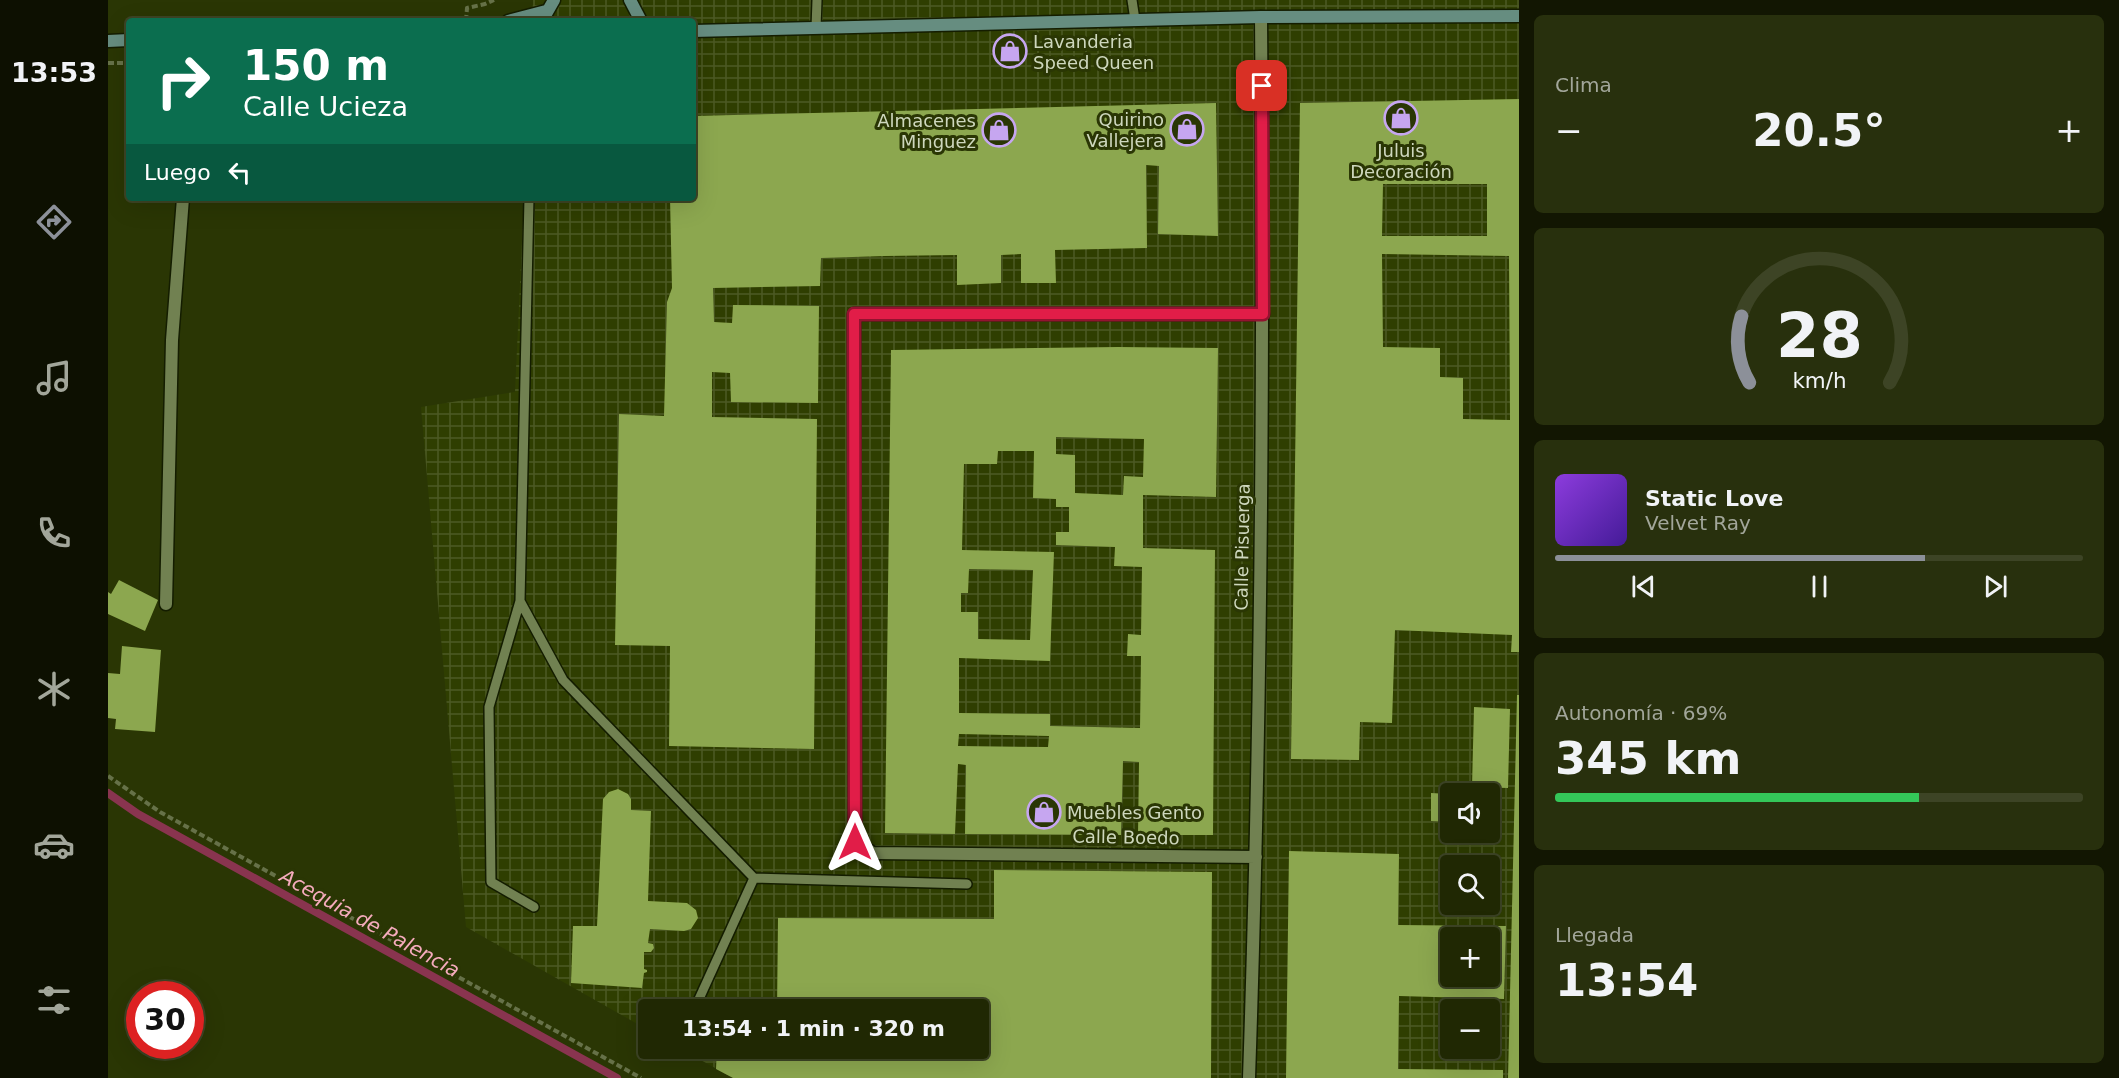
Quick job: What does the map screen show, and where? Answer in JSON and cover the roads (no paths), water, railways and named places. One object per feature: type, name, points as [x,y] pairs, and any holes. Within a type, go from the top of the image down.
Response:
[{"type":"main road","points":[[544,16],[554,0]]},
{"type":"main road","points":[[630,0],[639,18]]},
{"type":"main road","points":[[696,31],[1261,17],[1519,16]]},
{"type":"main road","points":[[108,40],[126,40]]},
{"type":"street","name":"Calle Pisuerga","points":[[1249,1078],[1256,857],[1263,314],[1261,17]]},
{"type":"street","points":[[166,604],[172,340],[183,201]]},
{"type":"street","name":"Calle Boedo","points":[[1256,857],[873,853],[855,842],[854,314],[1263,314]]},
{"type":"lane","points":[[816,28],[817,0]]},
{"type":"lane","points":[[1132,0],[1135,20]]},
{"type":"lane","points":[[529,201],[519,601],[489,707],[491,882],[534,907]]},
{"type":"lane","points":[[519,601],[563,680],[754,878],[967,884]]},
{"type":"lane","points":[[699,999],[754,878]]},
{"type":"waterway","name":"Acequia de Palencia","points":[[108,793],[138,814],[617,1078]]},
{"type":"place","name":"Lavanderia Speed Queen","points":[[1010,51]]},
{"type":"place","name":"Juluis Decoración","points":[[1401,118]]},
{"type":"place","name":"Quirino Vallejera","points":[[1187,129]]},
{"type":"place","name":"Almacenes Minguez","points":[[999,130]]},
{"type":"place","name":"Muebles Gento","points":[[1044,812]]}]
